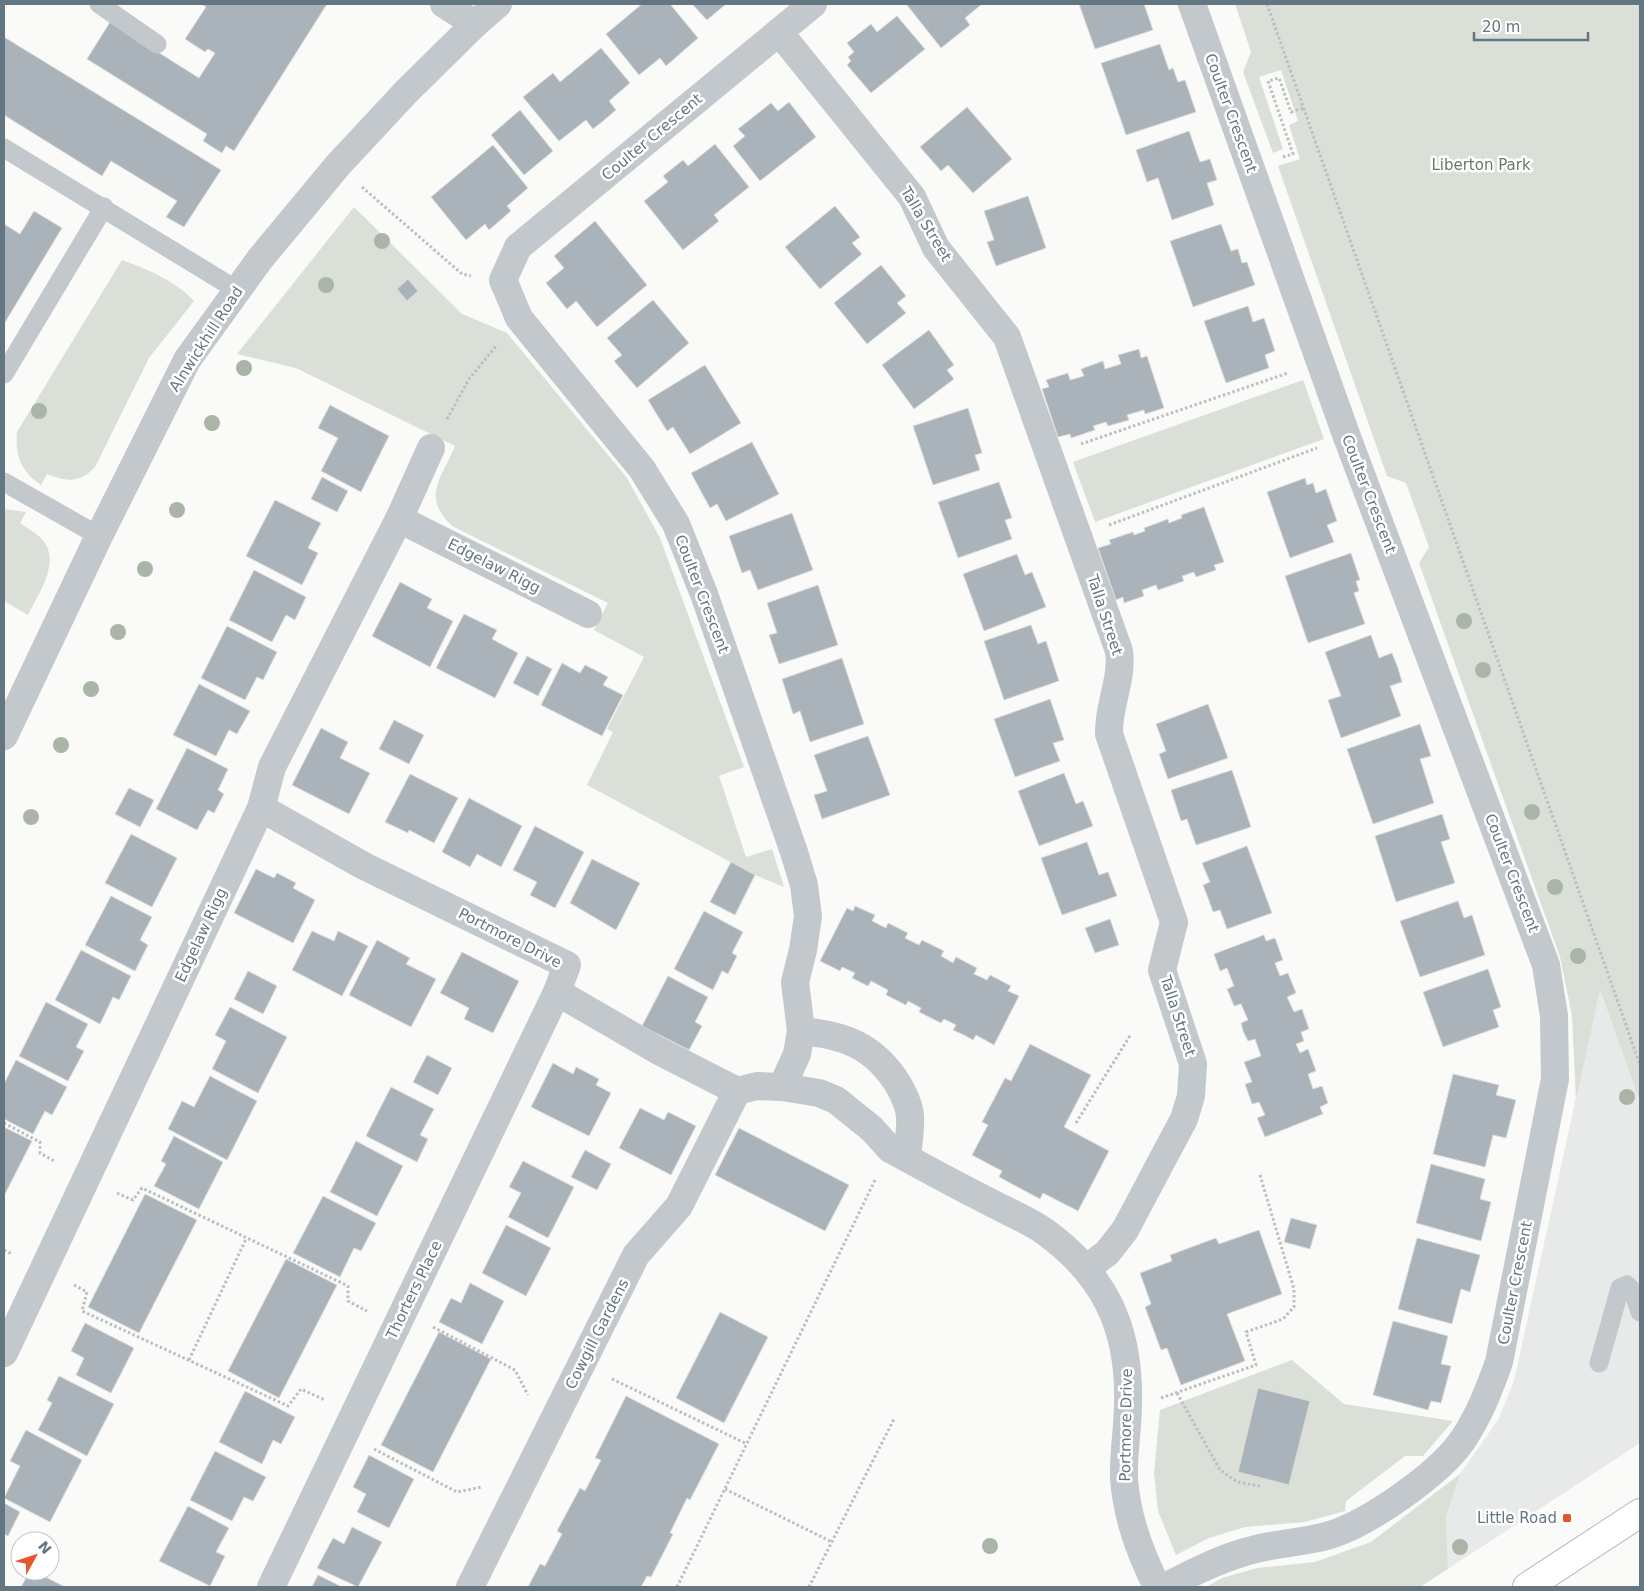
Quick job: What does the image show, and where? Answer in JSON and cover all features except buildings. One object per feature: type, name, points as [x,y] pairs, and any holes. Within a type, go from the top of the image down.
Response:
[{"type":"main road","points":[[1527,1587],[1640,1513]]},
{"type":"street","points":[[444,4],[474,24]]},
{"type":"street","name":"Alnwickhill Road","points":[[4,736],[99,536],[187,360],[238,290],[338,165],[474,24],[498,4]]},
{"type":"street","name":"Coulter Crescent","points":[[802,1031],[795,982],[803,950],[808,916],[804,885],[704,594],[676,524],[642,469],[519,318],[503,280],[518,247],[813,4]]},
{"type":"street","name":"Coulter Crescent","points":[[1165,1587],[1190,1574],[1245,1552],[1331,1534],[1372,1515],[1388,1507],[1430,1473],[1461,1443],[1484,1404],[1499,1362],[1555,1079],[1554,1016],[1546,965],[1348,437],[1192,4]]},
{"type":"street","name":"Talla Street","points":[[779,32],[912,196],[936,248],[1007,336],[1119,651],[1121,666],[1108,718],[1109,734],[1174,922],[1162,970],[1193,1064],[1191,1096],[1184,1119],[1125,1230],[1107,1253],[1087,1268]]},
{"type":"street","name":"Edgelaw Rigg","points":[[4,1353],[261,808],[272,767],[399,519],[432,448]]},
{"type":"street","name":"Edgelaw Rigg","points":[[399,519],[588,614]]},
{"type":"street","name":"Portmore Drive","points":[[261,808],[364,866],[567,965],[557,992],[657,1050],[737,1091],[757,1086],[782,1087],[819,1093],[836,1100],[899,1153],[1039,1228],[1065,1247],[1087,1268],[1107,1298],[1120,1332],[1129,1372],[1124,1478],[1128,1514],[1140,1553],[1157,1587]]},
{"type":"street","name":"Thorters Place","points":[[271,1587],[557,992]]},
{"type":"street","points":[[782,1087],[797,1054],[802,1031],[831,1034],[867,1048],[889,1070],[904,1094],[910,1114],[899,1153]]},
{"type":"street","name":"Cowgill Gardens","points":[[470,1587],[636,1255],[679,1206],[737,1091]]},
{"type":"lane","points":[[99,4],[158,44]]},
{"type":"lane","points":[[4,148],[238,290]]},
{"type":"lane","points":[[4,374],[104,207]]},
{"type":"lane","points":[[4,482],[99,536]]},
{"type":"lane","points":[[1599,1364],[1620,1288],[1627,1285],[1633,1291],[1640,1312]]},
{"type":"path","points":[[1266,4],[1640,1065]]},
{"type":"path","points":[[1251,168],[1292,154],[1268,81],[1279,78],[1291,112],[1303,108]]},
{"type":"path","points":[[338,165],[462,274],[503,280]]},
{"type":"path","points":[[432,448],[469,379],[519,318]]},
{"type":"path","points":[[1050,454],[1321,362]]},
{"type":"path","points":[[1078,537],[1348,437]]},
{"type":"path","points":[[1076,1123],[1131,1034]]},
{"type":"path","points":[[4,1123],[40,1142],[40,1153],[87,1179],[133,1200],[142,1188],[348,1286],[348,1301],[400,1318],[516,1370],[529,1398]]},
{"type":"path","points":[[677,1587],[747,1444],[899,1153]]},
{"type":"path","points":[[1128,1410],[1256,1364],[1246,1332],[1284,1319],[1294,1307],[1294,1289],[1260,1175]]},
{"type":"path","points":[[189,1360],[246,1239]]},
{"type":"path","points":[[4,1250],[86,1292],[82,1311],[288,1406],[301,1389],[349,1424],[457,1492],[482,1487],[486,1479]]},
{"type":"path","points":[[582,1364],[747,1444]]},
{"type":"path","points":[[1177,1393],[1220,1470],[1237,1482],[1260,1486]]},
{"type":"path","points":[[809,1587],[894,1419]]},
{"type":"path","points":[[725,1489],[832,1542]]},
{"type":"shaded area","points":[[1600,988],[1640,1102],[1640,1443],[1448,1569],[1446,1517],[1460,1474],[1498,1420],[1514,1381]]},
{"type":"green space","name":"Liberton Park","points":[[1235,4],[1640,4],[1640,1102],[1600,989],[1576,1100],[1572,1016],[1560,957],[1419,563],[1429,547],[1406,483],[1387,476],[1278,166],[1300,159],[1289,125],[1298,121],[1281,70],[1259,77],[1283,149],[1273,153],[1243,72],[1251,52]]},
{"type":"green space","points":[[354,207],[462,314],[507,333],[627,478],[660,538],[744,767],[719,776],[746,857],[772,849],[784,887],[755,875],[587,785],[613,732],[607,729],[644,657],[594,630],[608,603],[452,526],[443,515],[436,496],[440,477],[455,446],[296,368],[237,354]]},
{"type":"green space","points":[[122,260],[170,281],[194,301],[149,358],[95,467],[84,476],[67,480],[47,474],[41,485],[24,468],[18,456],[17,432]]},
{"type":"green space","points":[[1303,380],[1324,439],[1095,522],[1073,462]]},
{"type":"green space","points":[[4,509],[26,512],[20,523],[40,537],[48,548],[49,568],[42,588],[28,615],[4,601]]},
{"type":"green space","points":[[1292,1360],[1344,1404],[1453,1421],[1423,1456],[1405,1456],[1346,1501],[1345,1511],[1305,1522],[1245,1527],[1209,1538],[1176,1555],[1158,1511],[1154,1473],[1160,1410]]},
{"type":"green space","points":[[1460,1474],[1446,1517],[1448,1569],[1420,1587],[1206,1587],[1222,1578],[1257,1568],[1315,1562],[1371,1542]]},
{"type":"place","name":"Little Road","points":[[1567,1518]]}]
